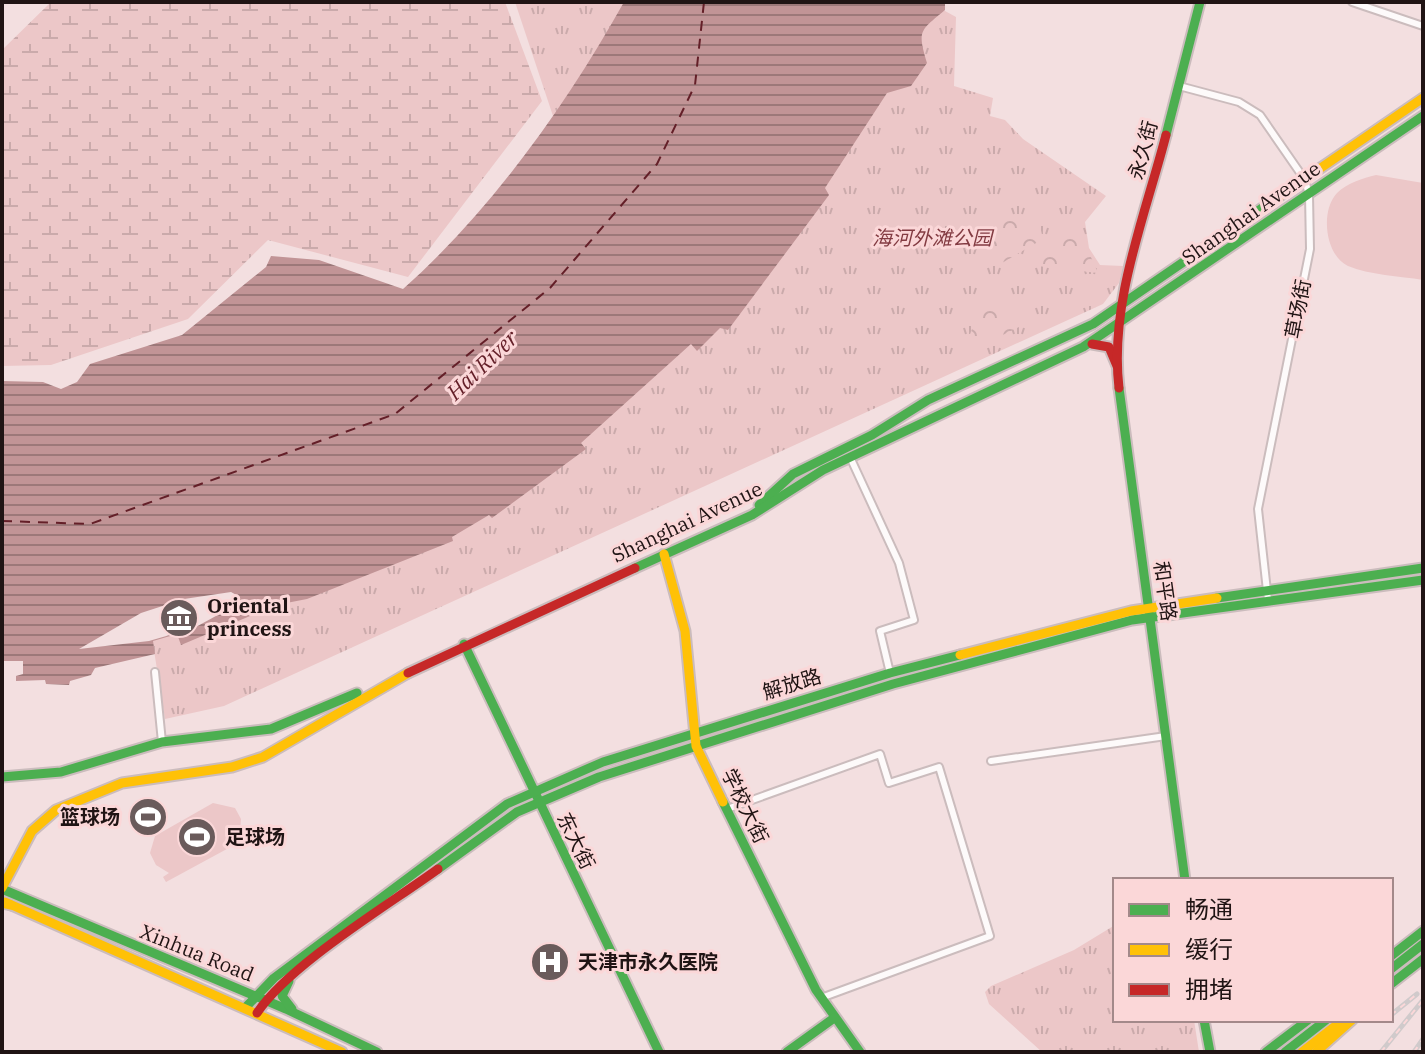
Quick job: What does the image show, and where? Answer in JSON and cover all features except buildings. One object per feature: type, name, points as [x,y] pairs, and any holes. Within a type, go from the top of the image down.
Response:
[{"type":"street","name":"永久街","points":[[1121,307],[1200,2]]},
{"type":"street","points":[[1352,2],[1423,26]]},
{"type":"street","name":"草场街","points":[[1179,86],[1239,102],[1260,115],[1305,180],[1309,195],[1310,249],[1258,509],[1267,596]]},
{"type":"street","name":"Shanghai Avenue","points":[[2,777],[61,772],[162,742],[271,729],[328,707],[463,640],[747,512],[793,474],[872,435],[928,400],[1079,332],[1121,307],[1423,96]]},
{"type":"street","name":"Shanghai Avenue","points":[[2,888],[32,831],[56,810],[122,783],[252,761],[464,644],[752,515],[806,479],[1083,347],[1119,326],[1421,118]]},
{"type":"street","name":"和平路","points":[[1121,307],[1117,366],[1152,610],[1185,878]]},
{"type":"street","points":[[1083,347],[1096,343],[1106,345],[1113,351],[1117,366]]},
{"type":"street","points":[[850,457],[899,563],[914,620],[880,631],[890,673]]},
{"type":"street","name":"学校大街","points":[[664,554],[685,631],[696,746],[821,998],[860,1052]]},
{"type":"street","name":"解放路","points":[[276,982],[296,972],[517,812],[537,802],[696,746],[893,684],[1152,610],[1179,612],[1423,568]]},
{"type":"street","name":"解放路","points":[[257,1001],[276,982],[507,804],[603,762],[890,673],[1152,610],[1423,580]]},
{"type":"street","name":"东大街","points":[[464,644],[659,1052]]},
{"type":"street","points":[[155,672],[162,742]]},
{"type":"street","points":[[991,761],[1166,736]]},
{"type":"street","points":[[727,809],[880,754],[889,783],[939,767],[990,936],[821,998]]},
{"type":"street","points":[[8,902],[11,873]]},
{"type":"street","name":"Xinhua Road","points":[[2,888],[8,902],[229,999],[257,1001],[278,1023],[342,1052]]},
{"type":"street","name":"Xinhua Road","points":[[8,902],[233,987],[257,1001],[301,1016],[377,1052]]},
{"type":"street","points":[[1393,954],[1423,931]]},
{"type":"street","points":[[1393,967],[1423,944]]},
{"type":"street","points":[[1393,985],[1423,959]]},
{"type":"street","points":[[1393,986],[1423,966]]},
{"type":"street","points":[[296,972],[282,996],[286,1004],[301,1016]]},
{"type":"street","points":[[233,987],[276,982]]},
{"type":"street","points":[[787,1052],[834,1018]]},
{"type":"street","points":[[1204,1022],[1210,1052]]},
{"type":"street","points":[[1266,1052],[1305,1022]]},
{"type":"street","points":[[1285,1052],[1323,1022]]},
{"type":"street","points":[[1302,1052],[1340,1022]]},
{"type":"street","points":[[1316,1052],[1350,1022]]},
{"type":"green space","points":[[51,2],[505,2],[542,101],[408,277],[268,240],[188,319],[51,365],[2,366],[2,50]]},
{"type":"green space","points":[[515,2],[652,2],[555,122]]},
{"type":"green space","name":"海河外滩公园","points":[[936,6],[956,17],[954,86],[993,98],[990,116],[1005,120],[1023,139],[1106,196],[1085,222],[1089,248],[1100,265],[1123,266],[1119,283],[1103,304],[224,706],[165,719],[151,632]]},
{"type":"green space","points":[[1376,175],[1423,183],[1423,280],[1356,269],[1340,260],[1334,252],[1327,221],[1332,201],[1345,186]]},
{"type":"green space","points":[[1005,213],[1039,222],[1043,239],[1002,263],[991,262],[995,229]]},
{"type":"green space","points":[[1067,236],[1083,239],[1098,273],[1020,264]]},
{"type":"green space","points":[[984,298],[1029,322],[962,355]]},
{"type":"green space","points":[[213,803],[235,808],[241,819],[240,835],[246,832],[249,837],[166,882],[163,877],[169,873],[156,865],[150,853],[155,836]]},
{"type":"green space","points":[[1113,926],[1113,1022],[1194,1022],[1199,1052],[1042,1052],[989,1004],[985,992],[991,986],[1074,950]]},
{"type":"water","name":"Hai River","points":[[624,2],[945,2],[945,10],[923,32],[922,44],[927,63],[911,86],[887,93],[825,188],[829,195],[728,330],[720,328],[697,351],[691,344],[581,443],[586,449],[492,518],[489,515],[452,537],[453,541],[307,599],[276,605],[181,645],[177,634],[153,641],[155,654],[95,668],[91,675],[70,681],[69,685],[46,684],[45,680],[16,681],[16,676],[23,674],[23,661],[2,661],[2,381],[43,382],[61,389],[77,382],[90,364],[182,335],[266,267],[271,256],[319,260],[403,289],[467,226],[497,191],[578,79]]},
{"type":"pier","points":[[231,592],[240,597],[236,605],[194,628],[149,641],[79,649],[141,613],[184,599]]},
{"type":"ferry route","points":[[2,521],[90,524],[395,414],[550,288],[657,164],[695,85],[704,2]]},
{"type":"railway","points":[[1393,1013],[1417,994]]},
{"type":"railway","points":[[1381,1052],[1423,1000]]},
{"type":"railway","points":[[1414,1052],[1423,1039]]},
{"type":"traffic: fast","points":[[1166,135],[1200,2]]},
{"type":"traffic: fast","points":[[635,568],[752,515],[823,470],[1083,347],[1423,116]]},
{"type":"traffic: fast","points":[[759,505],[793,474],[872,435],[928,400],[1093,324],[1268,204]]},
{"type":"traffic: fast","points":[[1119,388],[1185,878]]},
{"type":"traffic: fast","points":[[1217,598],[1423,568]]},
{"type":"traffic: fast","points":[[438,869],[517,812],[599,777],[893,684],[1132,620],[1423,580]]},
{"type":"traffic: fast","points":[[464,644],[659,1052]]},
{"type":"traffic: fast","points":[[246,1007],[274,978],[507,804],[603,762],[890,673],[960,655]]},
{"type":"traffic: fast","points":[[2,777],[61,772],[162,742],[271,729],[357,693]]},
{"type":"traffic: fast","points":[[723,802],[816,990],[860,1052]]},
{"type":"traffic: fast","points":[[2,889],[286,1009],[377,1052]]},
{"type":"traffic: fast","points":[[1393,954],[1423,931]]},
{"type":"traffic: fast","points":[[1393,967],[1423,944]]},
{"type":"traffic: fast","points":[[1393,982],[1423,959]]},
{"type":"traffic: fast","points":[[289,981],[282,996],[292,1009]]},
{"type":"traffic: fast","points":[[787,1052],[834,1018]]},
{"type":"traffic: fast","points":[[1204,1022],[1210,1052]]},
{"type":"traffic: fast","points":[[1266,1052],[1305,1022]]},
{"type":"traffic: fast","points":[[1285,1052],[1323,1022]]},
{"type":"traffic: slow","points":[[1268,204],[1423,98]]},
{"type":"traffic: slow","points":[[664,554],[685,631],[696,746],[723,802]]},
{"type":"traffic: slow","points":[[960,655],[1131,611],[1217,598]]},
{"type":"traffic: slow","points":[[2,888],[32,831],[56,810],[122,783],[232,767],[263,757],[408,673]]},
{"type":"traffic: slow","points":[[5,902],[342,1052]]},
{"type":"traffic: slow","points":[[2,903],[11,905]]},
{"type":"traffic: slow","points":[[1302,1052],[1340,1022]]},
{"type":"traffic: slow","points":[[1316,1052],[1350,1022]]},
{"type":"traffic: jam","points":[[1119,388],[1117,356],[1124,292],[1166,135]]},
{"type":"traffic: jam","points":[[1092,344],[1109,347],[1117,366]]},
{"type":"traffic: jam","points":[[408,673],[635,568]]},
{"type":"traffic: jam","points":[[257,1013],[272,994],[315,956],[438,869]]},
{"type":"place","name":"Oriental princess","points":[[179,618]]},
{"type":"place","name":"篮球场","points":[[148,817]]},
{"type":"place","name":"足球场","points":[[197,837]]},
{"type":"place","name":"天津市永久医院","points":[[550,962]]}]
